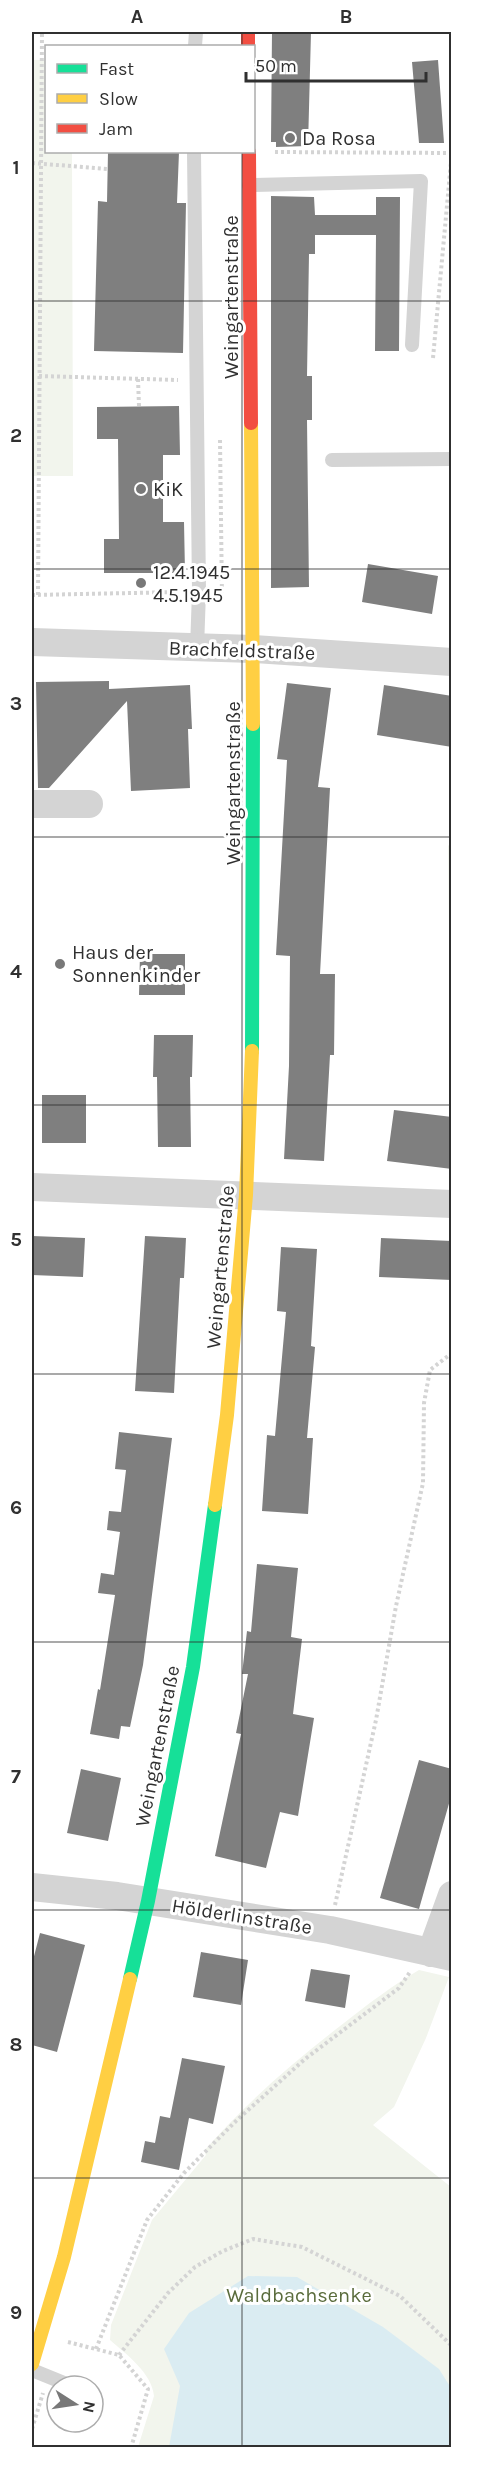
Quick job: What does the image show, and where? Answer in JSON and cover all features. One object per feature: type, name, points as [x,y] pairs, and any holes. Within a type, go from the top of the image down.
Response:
[{"type":"street","name":"Weingartenstraße","points":[[32,2364],[64,2257],[148,1901],[195,1656],[227,1415],[246,1195],[252,1079],[253,649],[249,153]]},
{"type":"street","name":"Brachfeldstraße","points":[[32,642],[253,649],[452,662]]},
{"type":"street","points":[[32,804],[89,804]]},
{"type":"street","points":[[32,1187],[452,1204]]},
{"type":"street","name":"Hölderlinstraße","points":[[32,1887],[148,1901],[330,1930],[441,1955]]},
{"type":"street","points":[[441,1955],[452,1894]]},
{"type":"lane","points":[[194,153],[199,592],[197,648]]},
{"type":"lane","points":[[249,184],[421,182],[412,345]]},
{"type":"lane","points":[[332,460],[452,459]]},
{"type":"path","points":[[38,595],[42,32]]},
{"type":"path","points":[[255,152],[451,152],[433,358]]},
{"type":"path","points":[[32,163],[108,169]]},
{"type":"path","points":[[39,376],[197,381]]},
{"type":"path","points":[[138,379],[139,406]]},
{"type":"path","points":[[32,413],[39,416]]},
{"type":"path","points":[[32,440],[39,440]]},
{"type":"path","points":[[32,595],[199,592]]},
{"type":"path","points":[[330,1930],[423,1483],[424,1403],[430,1371],[452,1353]]},
{"type":"path","points":[[96,2349],[147,2220],[184,2173],[236,2121],[305,2059],[399,1988],[412,1968],[441,1955]]},
{"type":"path","points":[[119,2355],[168,2293],[195,2267],[222,2251],[253,2240],[302,2247],[400,2296],[452,2346]]},
{"type":"path","points":[[60,2340],[119,2355],[148,2389],[131,2448]]},
{"type":"path","points":[[32,2429],[45,2386]]},
{"type":"green space","points":[[32,60],[45,60],[45,153],[72,153],[73,476],[32,476]]},
{"type":"green space","points":[[451,842],[452,1028],[450,1028],[448,846]]},
{"type":"green space","name":"Waldbachsenke","points":[[419,1970],[449,1977],[426,2038],[394,2107],[373,2125],[451,2187],[451,2447],[138,2447],[154,2396],[152,2388],[149,2380],[137,2365],[110,2340],[111,2325],[152,2220],[206,2155],[204,2151],[253,2100],[325,2038],[380,1995]]},
{"type":"shaded area","points":[[248,2276],[297,2277],[383,2327],[439,2369],[451,2388],[451,2447],[169,2447],[180,2386],[164,2349],[189,2313]]},
{"type":"building","points":[[272,32],[311,32],[308,146],[276,147],[276,142],[271,142]]},
{"type":"building","points":[[438,60],[444,143],[419,143],[412,62]]},
{"type":"building","points":[[108,153],[179,153],[177,203],[186,203],[183,353],[94,351],[98,201],[107,202]]},
{"type":"building","points":[[271,196],[314,197],[315,215],[376,215],[376,197],[400,197],[399,351],[375,351],[376,235],[315,235],[315,254],[309,254],[307,376],[312,376],[312,420],[307,420],[309,587],[271,588]]},
{"type":"building","name":"KiK","points":[[179,406],[180,455],[163,455],[163,522],[184,522],[185,573],[104,573],[104,539],[119,539],[118,439],[97,439],[97,407]]},
{"type":"building","points":[[368,564],[438,576],[432,614],[362,602]]},
{"type":"building","points":[[109,681],[109,689],[190,685],[192,729],[188,729],[190,788],[131,791],[127,701],[49,788],[38,788],[36,682]]},
{"type":"building","points":[[287,683],[331,688],[318,787],[330,788],[320,974],[335,974],[334,1055],[330,1055],[324,1161],[284,1159],[289,1066],[290,956],[276,955],[287,760],[277,759]]},
{"type":"building","points":[[384,685],[452,696],[452,747],[377,735]]},
{"type":"building","points":[[140,954],[185,954],[185,995],[139,995]]},
{"type":"building","points":[[154,1035],[193,1035],[192,1077],[190,1077],[191,1147],[158,1147],[157,1077],[153,1077]]},
{"type":"building","points":[[42,1095],[86,1095],[86,1143],[42,1143]]},
{"type":"building","points":[[394,1110],[452,1117],[452,1169],[387,1161]]},
{"type":"building","points":[[32,1236],[85,1238],[83,1277],[32,1275]]},
{"type":"building","points":[[145,1236],[186,1238],[184,1278],[180,1278],[174,1393],[135,1391]]},
{"type":"building","points":[[381,1238],[452,1241],[452,1280],[379,1277]]},
{"type":"building","points":[[281,1247],[317,1249],[311,1346],[315,1347],[307,1438],[313,1438],[308,1514],[262,1511],[267,1435],[275,1436],[286,1312],[277,1311]]},
{"type":"building","points":[[119,1432],[172,1438],[143,1665],[130,1727],[121,1726],[119,1739],[90,1734],[98,1689],[100,1690],[115,1595],[98,1593],[101,1573],[114,1575],[120,1532],[107,1530],[109,1511],[121,1512],[126,1470],[115,1469]]},
{"type":"building","points":[[257,1564],[298,1568],[291,1637],[302,1639],[293,1714],[314,1718],[298,1816],[280,1812],[266,1868],[215,1856],[241,1734],[236,1733],[248,1674],[242,1674],[247,1631],[251,1632]]},
{"type":"building","points":[[419,1760],[452,1769],[452,1793],[419,1909],[380,1898]]},
{"type":"building","points":[[81,1769],[121,1778],[108,1841],[67,1833]]},
{"type":"building","points":[[40,1933],[85,1945],[57,2052],[32,2045],[32,1964]]},
{"type":"building","points":[[201,1952],[248,1960],[241,2005],[193,1997]]},
{"type":"building","points":[[311,1969],[350,1975],[345,2008],[305,2001]]},
{"type":"building","points":[[182,2058],[225,2066],[213,2124],[189,2118],[179,2170],[141,2162],[145,2141],[155,2143],[160,2116],[170,2118]]},
{"type":"traffic: fast","points":[[252,1051],[253,724]]},
{"type":"traffic: fast","points":[[130,1979],[148,1901],[193,1667],[215,1505]]},
{"type":"traffic: slow","points":[[251,423],[253,724]]},
{"type":"traffic: slow","points":[[215,1505],[227,1415],[246,1195],[252,1051]]},
{"type":"traffic: slow","points":[[32,2364],[64,2257],[130,1979]]},
{"type":"traffic: jam","points":[[248,32],[248,45]]},
{"type":"traffic: jam","points":[[249,153],[251,423]]},
{"type":"place","name":"Da Rosa","points":[[290,138]]},
{"type":"place","name":"KiK","points":[[141,489]]},
{"type":"place","name":"12.4.1945 4.5.1945","points":[[141,583]]},
{"type":"place","name":"Haus der Sonnenkinder","points":[[60,964]]}]
